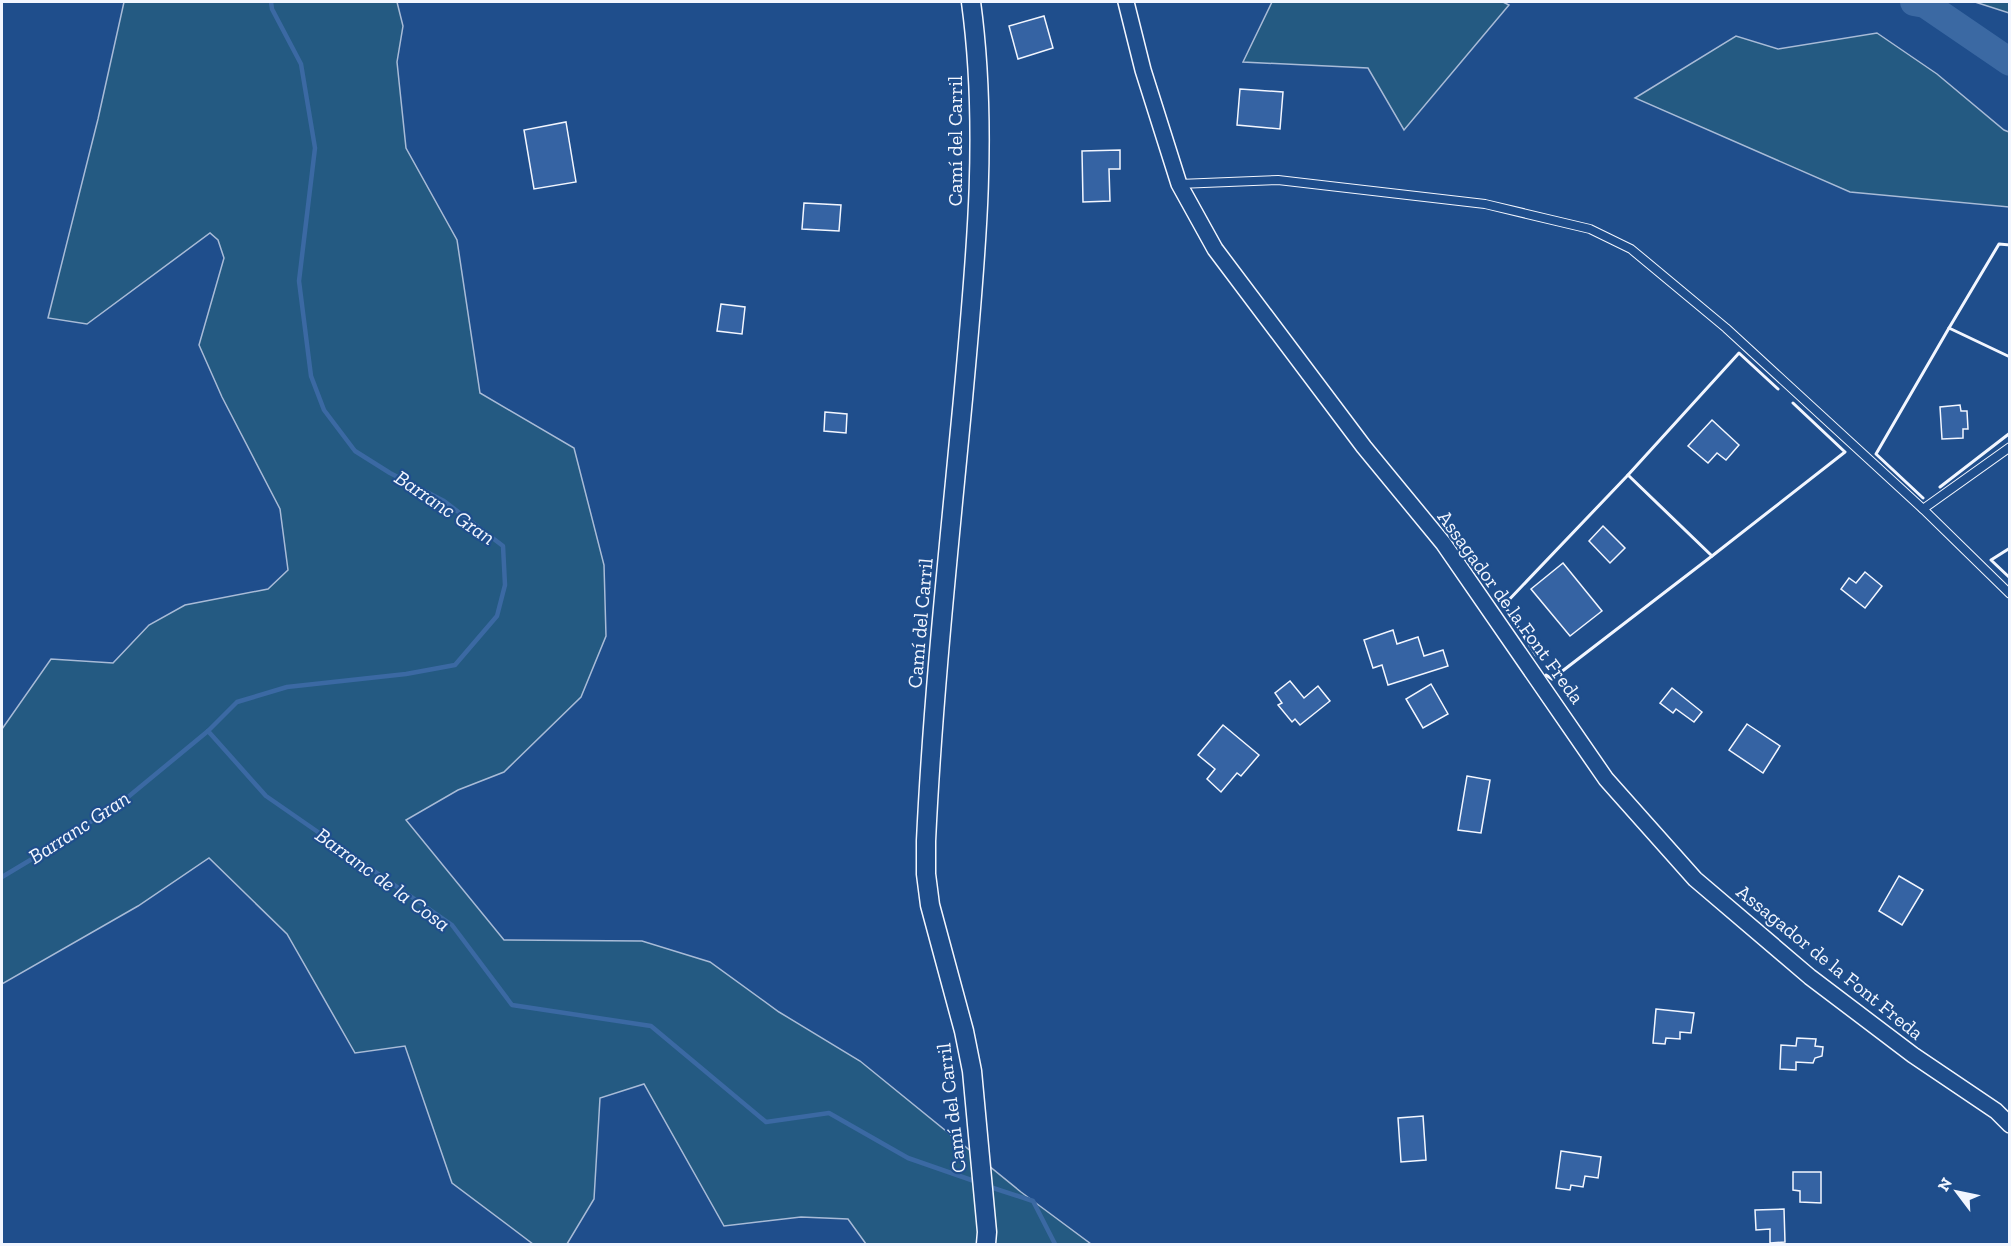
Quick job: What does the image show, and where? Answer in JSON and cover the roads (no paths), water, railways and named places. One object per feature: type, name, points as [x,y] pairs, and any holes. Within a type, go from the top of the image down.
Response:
[{"type":"street","name":"Camí del Carril","points":[[971,2],[976,39],[981,131],[976,256],[941,633],[926,842],[930,905],[964,1030],[972,1071],[987,1232],[986,1245]]},
{"type":"street","name":"Assagador de la Font Freda","points":[[1126,2],[1143,70],[1179,184],[1215,249],[1364,447],[1443,543],[1606,779],[1695,879],[1720,901],[1809,977],[1913,1055],[1995,1111],[2010,1125]]},
{"type":"lane","points":[[1179,184],[1278,180],[1485,204],[1590,229],[1631,249],[1726,328],[1923,509],[2010,594]]},
{"type":"lane","points":[[1923,509],[2010,447]]},
{"type":"waterway","name":"Barranc Gran","points":[[2,877],[128,797],[208,731],[237,702],[287,687],[406,674],[455,665],[497,616],[505,585],[503,546],[444,501],[390,473],[355,451],[324,410],[311,376],[299,281],[315,148],[301,64],[272,9],[271,2]]},
{"type":"waterway","points":[[1914,2],[1925,4],[2010,62]]},
{"type":"waterway","name":"Barranc de la Cosa","points":[[208,731],[266,796],[452,925],[512,1005],[651,1026],[766,1122],[829,1113],[908,1158],[977,1182]]},
{"type":"waterway","name":"Barranc de la Cosa","points":[[987,1186],[1033,1201],[1055,1244]]}]
